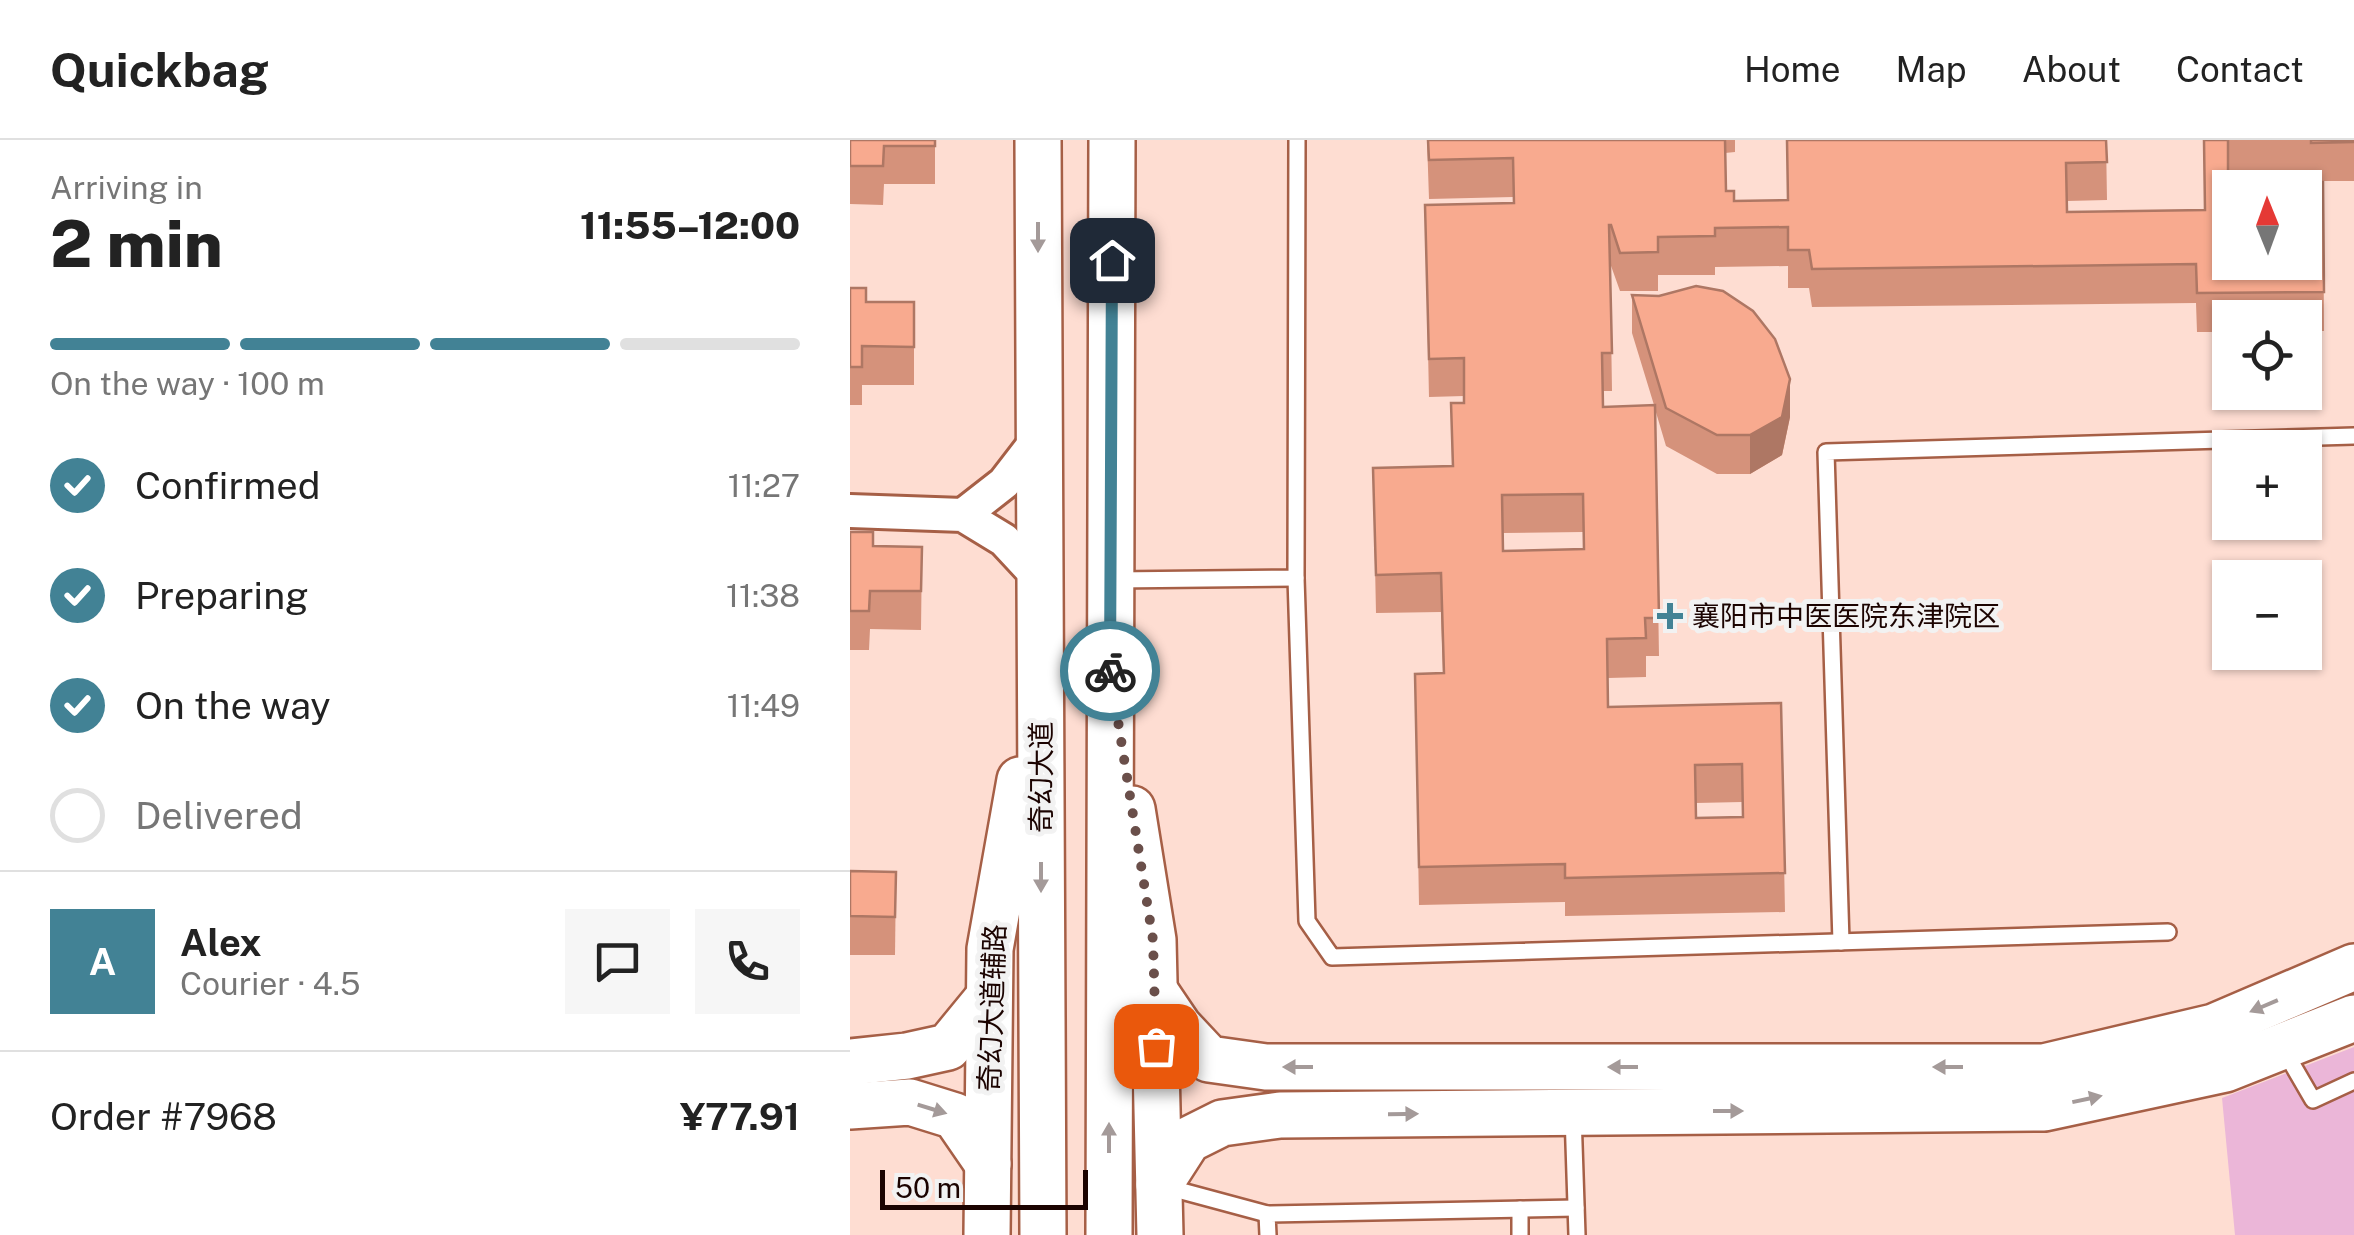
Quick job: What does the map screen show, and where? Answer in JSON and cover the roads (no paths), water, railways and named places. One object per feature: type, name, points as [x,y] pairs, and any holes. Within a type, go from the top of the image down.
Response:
[{"type":"street","name":"奇幻大道","points":[[1038,140],[1042,1235]]},
{"type":"street","points":[[1109,1235],[1112,140]]},
{"type":"street","points":[[963,515],[1004,483],[1038,439]]},
{"type":"street","points":[[850,511],[963,515],[1004,540],[1042,582]]},
{"type":"street","name":"奇幻大道辅路","points":[[988,1235],[990,948],[1040,665]]},
{"type":"street","points":[[1110,676],[1153,940],[1160,1235]]},
{"type":"street","points":[[1154,990],[1209,1059],[1266,1067],[2044,1066],[2214,1027],[2354,967]]},
{"type":"street","points":[[850,1062],[948,1048],[989,998]]},
{"type":"street","points":[[1160,1185],[1188,1140],[1222,1123],[1280,1115],[2044,1108],[2226,1069],[2354,1018]]},
{"type":"street","points":[[850,1106],[910,1102],[955,1116],[988,1164]]},
{"type":"lane","points":[[1297,140],[1296,578],[1307,921],[1332,957],[2168,932]]},
{"type":"lane","points":[[1840,942],[1826,452],[2354,436]]},
{"type":"lane","points":[[1111,580],[1296,578]]},
{"type":"lane","points":[[2282,1046],[2313,1100],[2354,1081]]},
{"type":"lane","points":[[1573,1112],[1577,1235]]},
{"type":"lane","points":[[1160,1185],[1268,1214],[1576,1208]]},
{"type":"lane","points":[[1520,1209],[1520,1235]]},
{"type":"lane","points":[[1268,1214],[1268,1235]]},
{"type":"place","name":"襄阳市中医医院东津院区","points":[[1670,616]]}]
